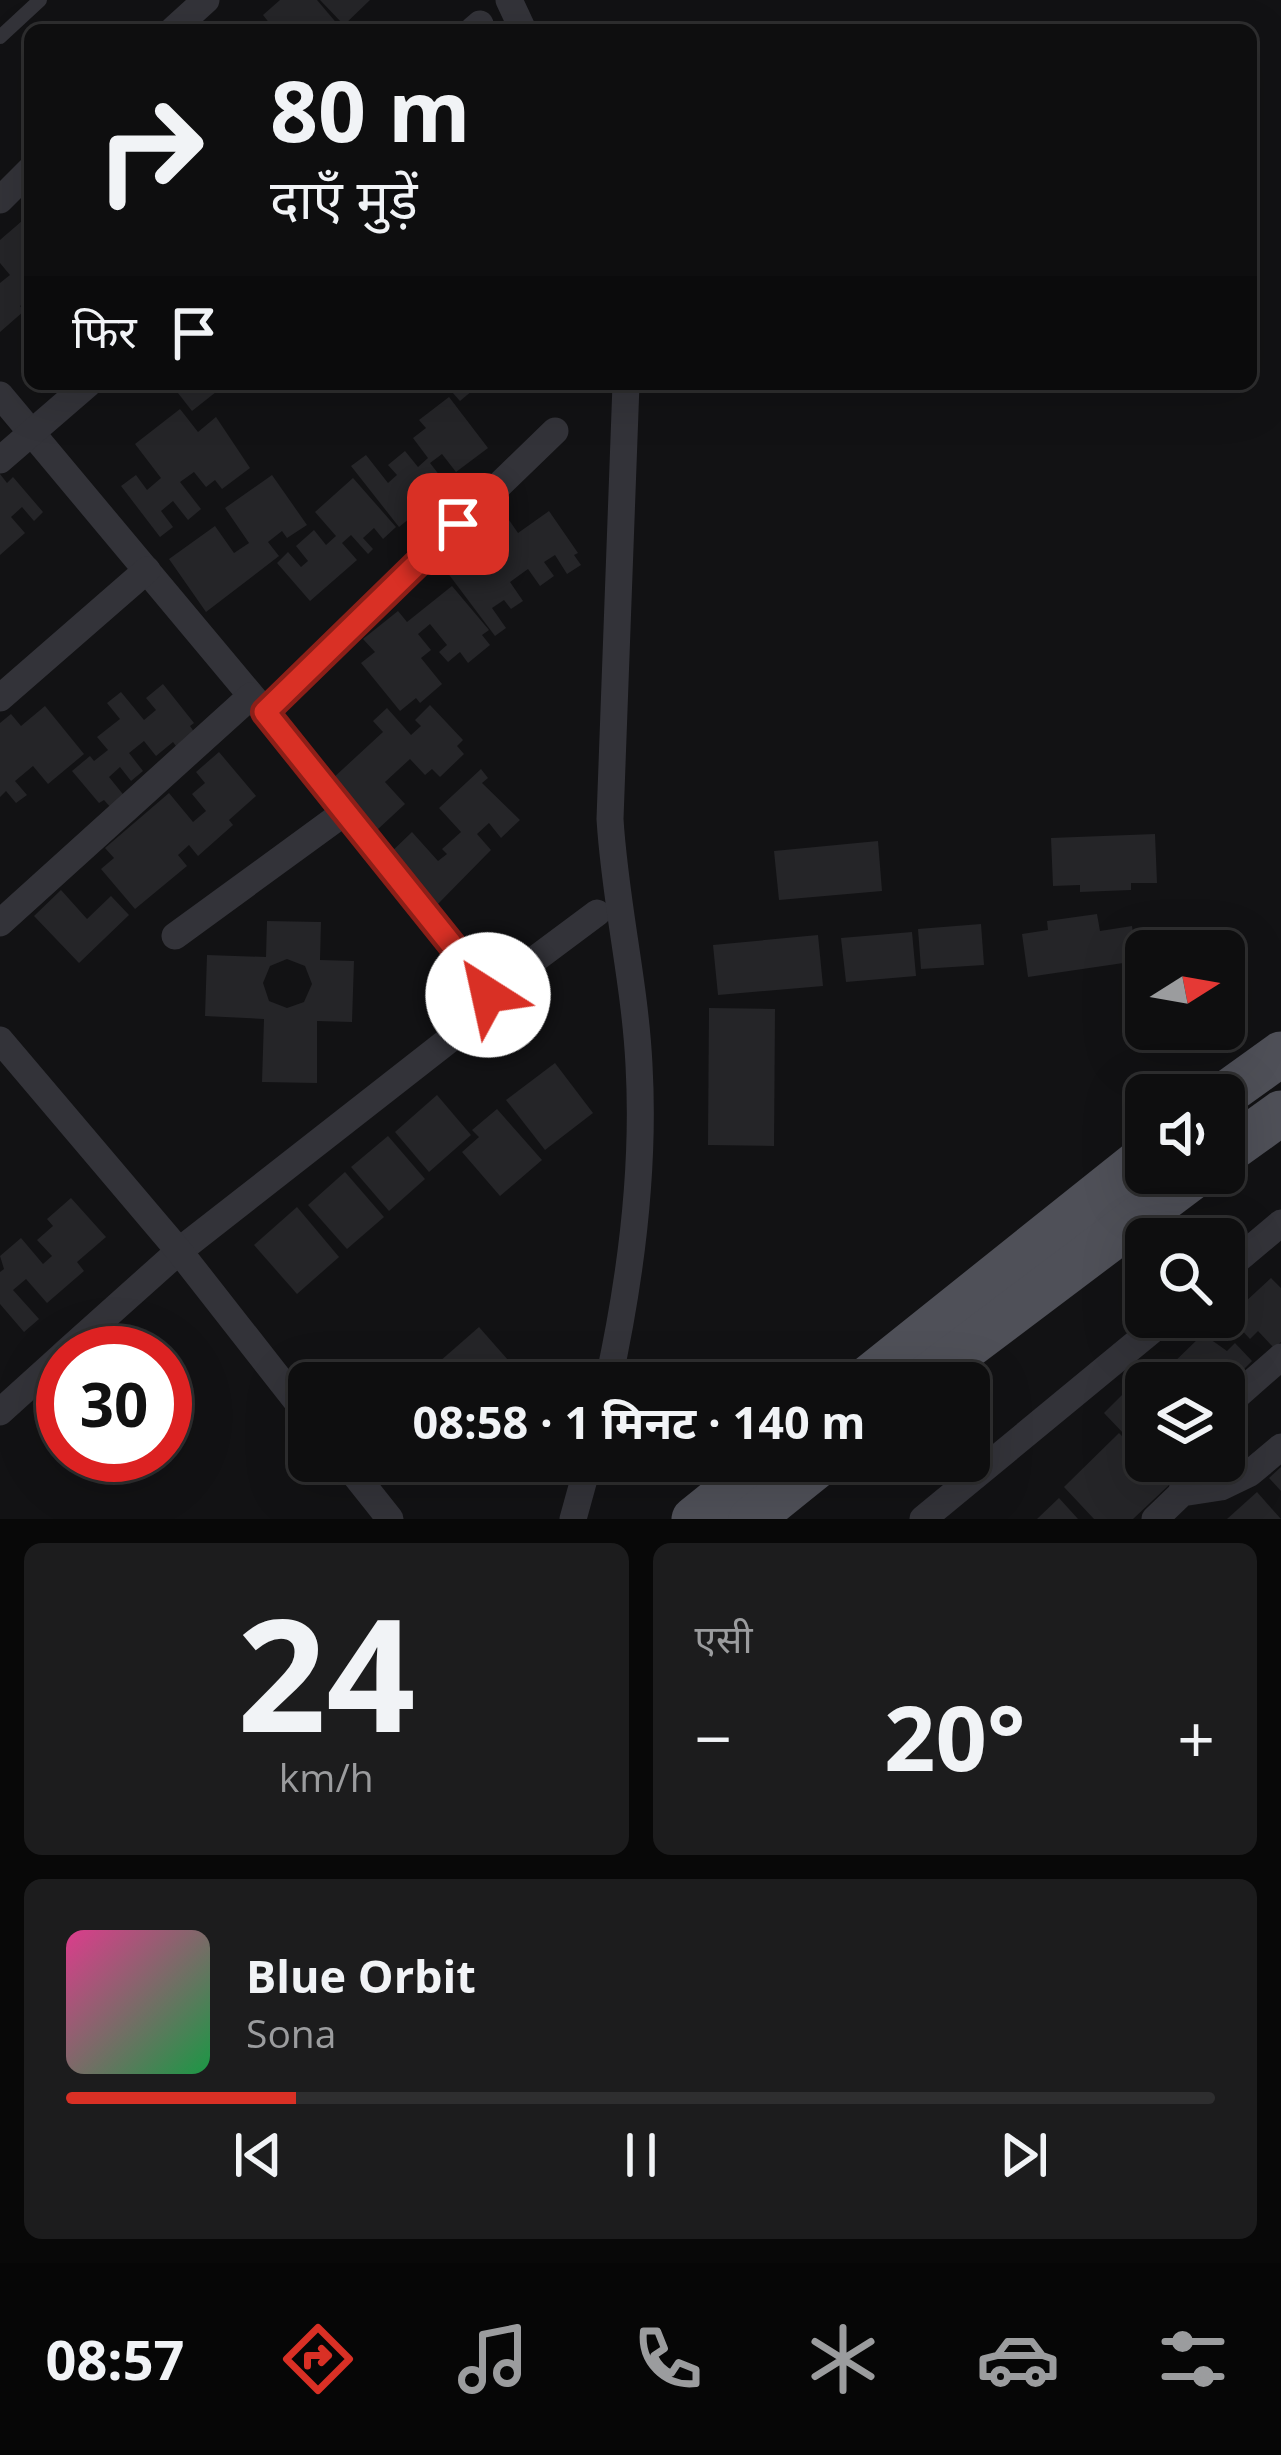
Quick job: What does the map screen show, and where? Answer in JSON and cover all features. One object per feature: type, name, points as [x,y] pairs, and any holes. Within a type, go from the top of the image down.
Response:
[{"type":"main road","points":[[1245,1080],[1281,1054]]},
{"type":"main road","points":[[1245,1139],[1281,1113]]},
{"type":"main road","points":[[888,1362],[1125,1173]]},
{"type":"main road","points":[[947,1362],[1170,1194]]},
{"type":"main road","points":[[694,1519],[740,1482]]},
{"type":"main road","points":[[751,1519],[797,1482]]},
{"type":"street","points":[[180,24],[206,0]]},
{"type":"street","points":[[0,200],[24,176]]},
{"type":"street","points":[[0,460],[81,390]]},
{"type":"street","points":[[612,1362],[637,1207],[641,1111],[610,819],[626,390]]},
{"type":"street","points":[[0,394],[258,704],[488,995]]},
{"type":"street","points":[[0,923],[258,704],[555,431]]},
{"type":"street","points":[[0,698],[147,570]]},
{"type":"street","points":[[176,936],[345,812]]},
{"type":"street","points":[[95,1326],[178,1251],[482,1014],[488,995],[597,914]]},
{"type":"street","points":[[0,1040],[288,1390]]},
{"type":"street","points":[[1245,1253],[1281,1223]]},
{"type":"street","points":[[923,1519],[1143,1338]]},
{"type":"street","points":[[1245,1389],[1281,1357]]},
{"type":"street","points":[[0,1412],[36,1379]]},
{"type":"street","points":[[1155,1519],[1182,1493],[1221,1487],[1250,1473],[1281,1447]]},
{"type":"street","points":[[361,1482],[390,1519]]},
{"type":"street","points":[[574,1519],[584,1482]]},
{"type":"street","points":[[1182,1493],[1183,1482]]},
{"type":"lane","points":[[0,37],[40,0]]},
{"type":"building","points":[[280,0],[317,0],[337,24],[270,24],[263,15]]},
{"type":"building","points":[[320,0],[370,0],[345,24]]},
{"type":"building","points":[[24,219],[24,302],[20,306],[24,311],[0,332],[0,283],[10,275],[0,263],[0,240]]},
{"type":"building","points":[[176,390],[218,390],[192,411]]},
{"type":"building","points":[[450,390],[473,390],[460,401]]},
{"type":"building","points":[[449,397],[488,448],[456,472],[442,454],[430,463],[447,485],[422,505],[419,500],[410,507],[415,514],[399,527],[351,466],[366,455],[388,483],[397,475],[388,465],[405,451],[418,467],[428,458],[413,438],[426,428],[419,420]]},
{"type":"building","points":[[180,409],[198,432],[216,417],[250,468],[222,489],[215,480],[206,487],[194,472],[180,482],[201,509],[188,520],[173,501],[161,511],[173,527],[160,537],[121,486],[136,475],[147,490],[161,478],[135,444]]},
{"type":"building","points":[[0,474],[7,483],[13,477],[43,512],[34,521],[22,507],[11,517],[25,533],[0,555]]},
{"type":"building","points":[[272,475],[307,525],[287,538],[282,531],[268,542],[279,556],[206,612],[169,559],[215,526],[234,553],[249,543],[225,508]]},
{"type":"building","points":[[353,478],[396,527],[383,539],[374,528],[363,538],[373,549],[368,554],[351,535],[342,543],[357,560],[310,601],[277,563],[288,552],[301,567],[308,561],[296,546],[314,530],[326,545],[336,536],[315,512]]},
{"type":"building","points":[[549,511],[581,565],[567,574],[555,555],[544,562],[554,576],[540,586],[528,569],[510,582],[523,601],[511,609],[504,600],[492,608],[506,628],[495,636],[447,572],[492,540],[497,548],[509,540],[500,526],[509,520],[518,533]]},
{"type":"building","points":[[452,586],[489,630],[482,635],[490,645],[468,663],[460,652],[448,662],[439,652],[447,645],[430,624],[418,634],[431,650],[421,658],[442,684],[420,703],[416,698],[400,711],[361,663],[375,652],[363,639],[398,611],[407,622]]},
{"type":"building","points":[[163,684],[194,723],[190,726],[197,736],[179,750],[173,742],[156,756],[144,741],[129,753],[143,771],[131,781],[120,767],[109,777],[126,798],[112,809],[104,800],[99,803],[72,771],[90,756],[94,761],[108,750],[97,737],[120,719],[107,703],[121,692],[144,720],[156,710],[146,698]]},
{"type":"building","points":[[430,705],[463,740],[457,746],[464,754],[440,777],[432,769],[425,775],[410,759],[385,782],[405,804],[377,830],[331,780],[383,732],[373,721],[387,708],[411,735],[421,726],[415,720]]},
{"type":"building","points":[[45,706],[84,754],[48,784],[33,766],[15,781],[27,795],[16,803],[6,791],[0,797],[0,723],[11,714],[21,726]]},
{"type":"building","points":[[219,752],[256,796],[229,820],[233,825],[198,856],[189,845],[178,855],[187,866],[135,909],[101,869],[114,858],[105,848],[169,793],[193,822],[206,811],[192,794],[205,783],[196,772]]},
{"type":"building","points":[[481,769],[488,778],[482,783],[520,820],[501,838],[489,823],[477,834],[491,850],[434,908],[387,856],[412,832],[438,861],[447,854],[442,849],[461,832],[439,808]]},
{"type":"building","points":[[1155,834],[1157,883],[1131,883],[1131,890],[1080,892],[1080,885],[1053,886],[1051,838]]},
{"type":"building","points":[[878,841],[882,891],[779,900],[774,851]]},
{"type":"building","points":[[61,890],[87,919],[111,896],[129,915],[79,963],[34,916]]},
{"type":"building","points":[[1097,914],[1100,931],[1132,926],[1133,930],[1125,930],[1125,963],[1028,977],[1022,934],[1048,930],[1047,921]]},
{"type":"building","points":[[267,921],[321,922],[320,960],[354,961],[352,1022],[317,1021],[317,1083],[262,1082],[264,1019],[205,1016],[207,955],[266,957]],"holes":[[[287,959],[305,966],[312,984],[304,1002],[287,1008],[269,1001],[263,983],[270,966]]]},
{"type":"building","points":[[981,924],[984,965],[921,969],[918,929]]},
{"type":"building","points":[[912,932],[916,976],[846,982],[841,938]]},
{"type":"building","points":[[818,935],[823,986],[718,995],[713,945]]},
{"type":"building","points":[[709,1008],[775,1009],[774,1146],[708,1145]]},
{"type":"building","points":[[555,1063],[593,1113],[545,1150],[506,1100]]},
{"type":"building","points":[[437,1095],[471,1135],[429,1172],[395,1132]]},
{"type":"building","points":[[497,1109],[542,1160],[500,1196],[462,1152],[479,1137],[472,1130]]},
{"type":"building","points":[[388,1136],[425,1179],[389,1211],[351,1167]]},
{"type":"building","points":[[345,1172],[384,1217],[347,1249],[308,1205]]},
{"type":"building","points":[[71,1198],[106,1237],[77,1262],[84,1271],[47,1303],[26,1279],[13,1290],[39,1319],[24,1332],[0,1304],[0,1272],[4,1269],[0,1256],[21,1238],[43,1264],[52,1256],[37,1240],[53,1226],[47,1219]]},
{"type":"building","points":[[297,1207],[339,1257],[297,1294],[254,1245]]},
{"type":"building","points":[[1271,1278],[1281,1288],[1281,1342],[1274,1348],[1258,1331],[1250,1339],[1245,1334],[1245,1302]]},
{"type":"building","points":[[479,1327],[510,1362],[439,1362]]},
{"type":"building","points":[[1199,1338],[1209,1338],[1227,1351],[1235,1343],[1252,1361],[1245,1368],[1245,1362],[1174,1362]]},
{"type":"building","points":[[1125,1392],[1125,1435],[1104,1413]]},
{"type":"building","points":[[1119,1433],[1125,1439],[1125,1482],[1169,1485],[1133,1519],[1094,1519],[1064,1487]]},
{"type":"building","points":[[1281,1467],[1281,1491],[1269,1478]]},
{"type":"building","points":[[1257,1492],[1281,1519],[1227,1519]]},
{"type":"building","points":[[1059,1498],[1078,1519],[1037,1519]]},
{"type":"route","points":[[458,524],[265,712],[488,995]]}]
